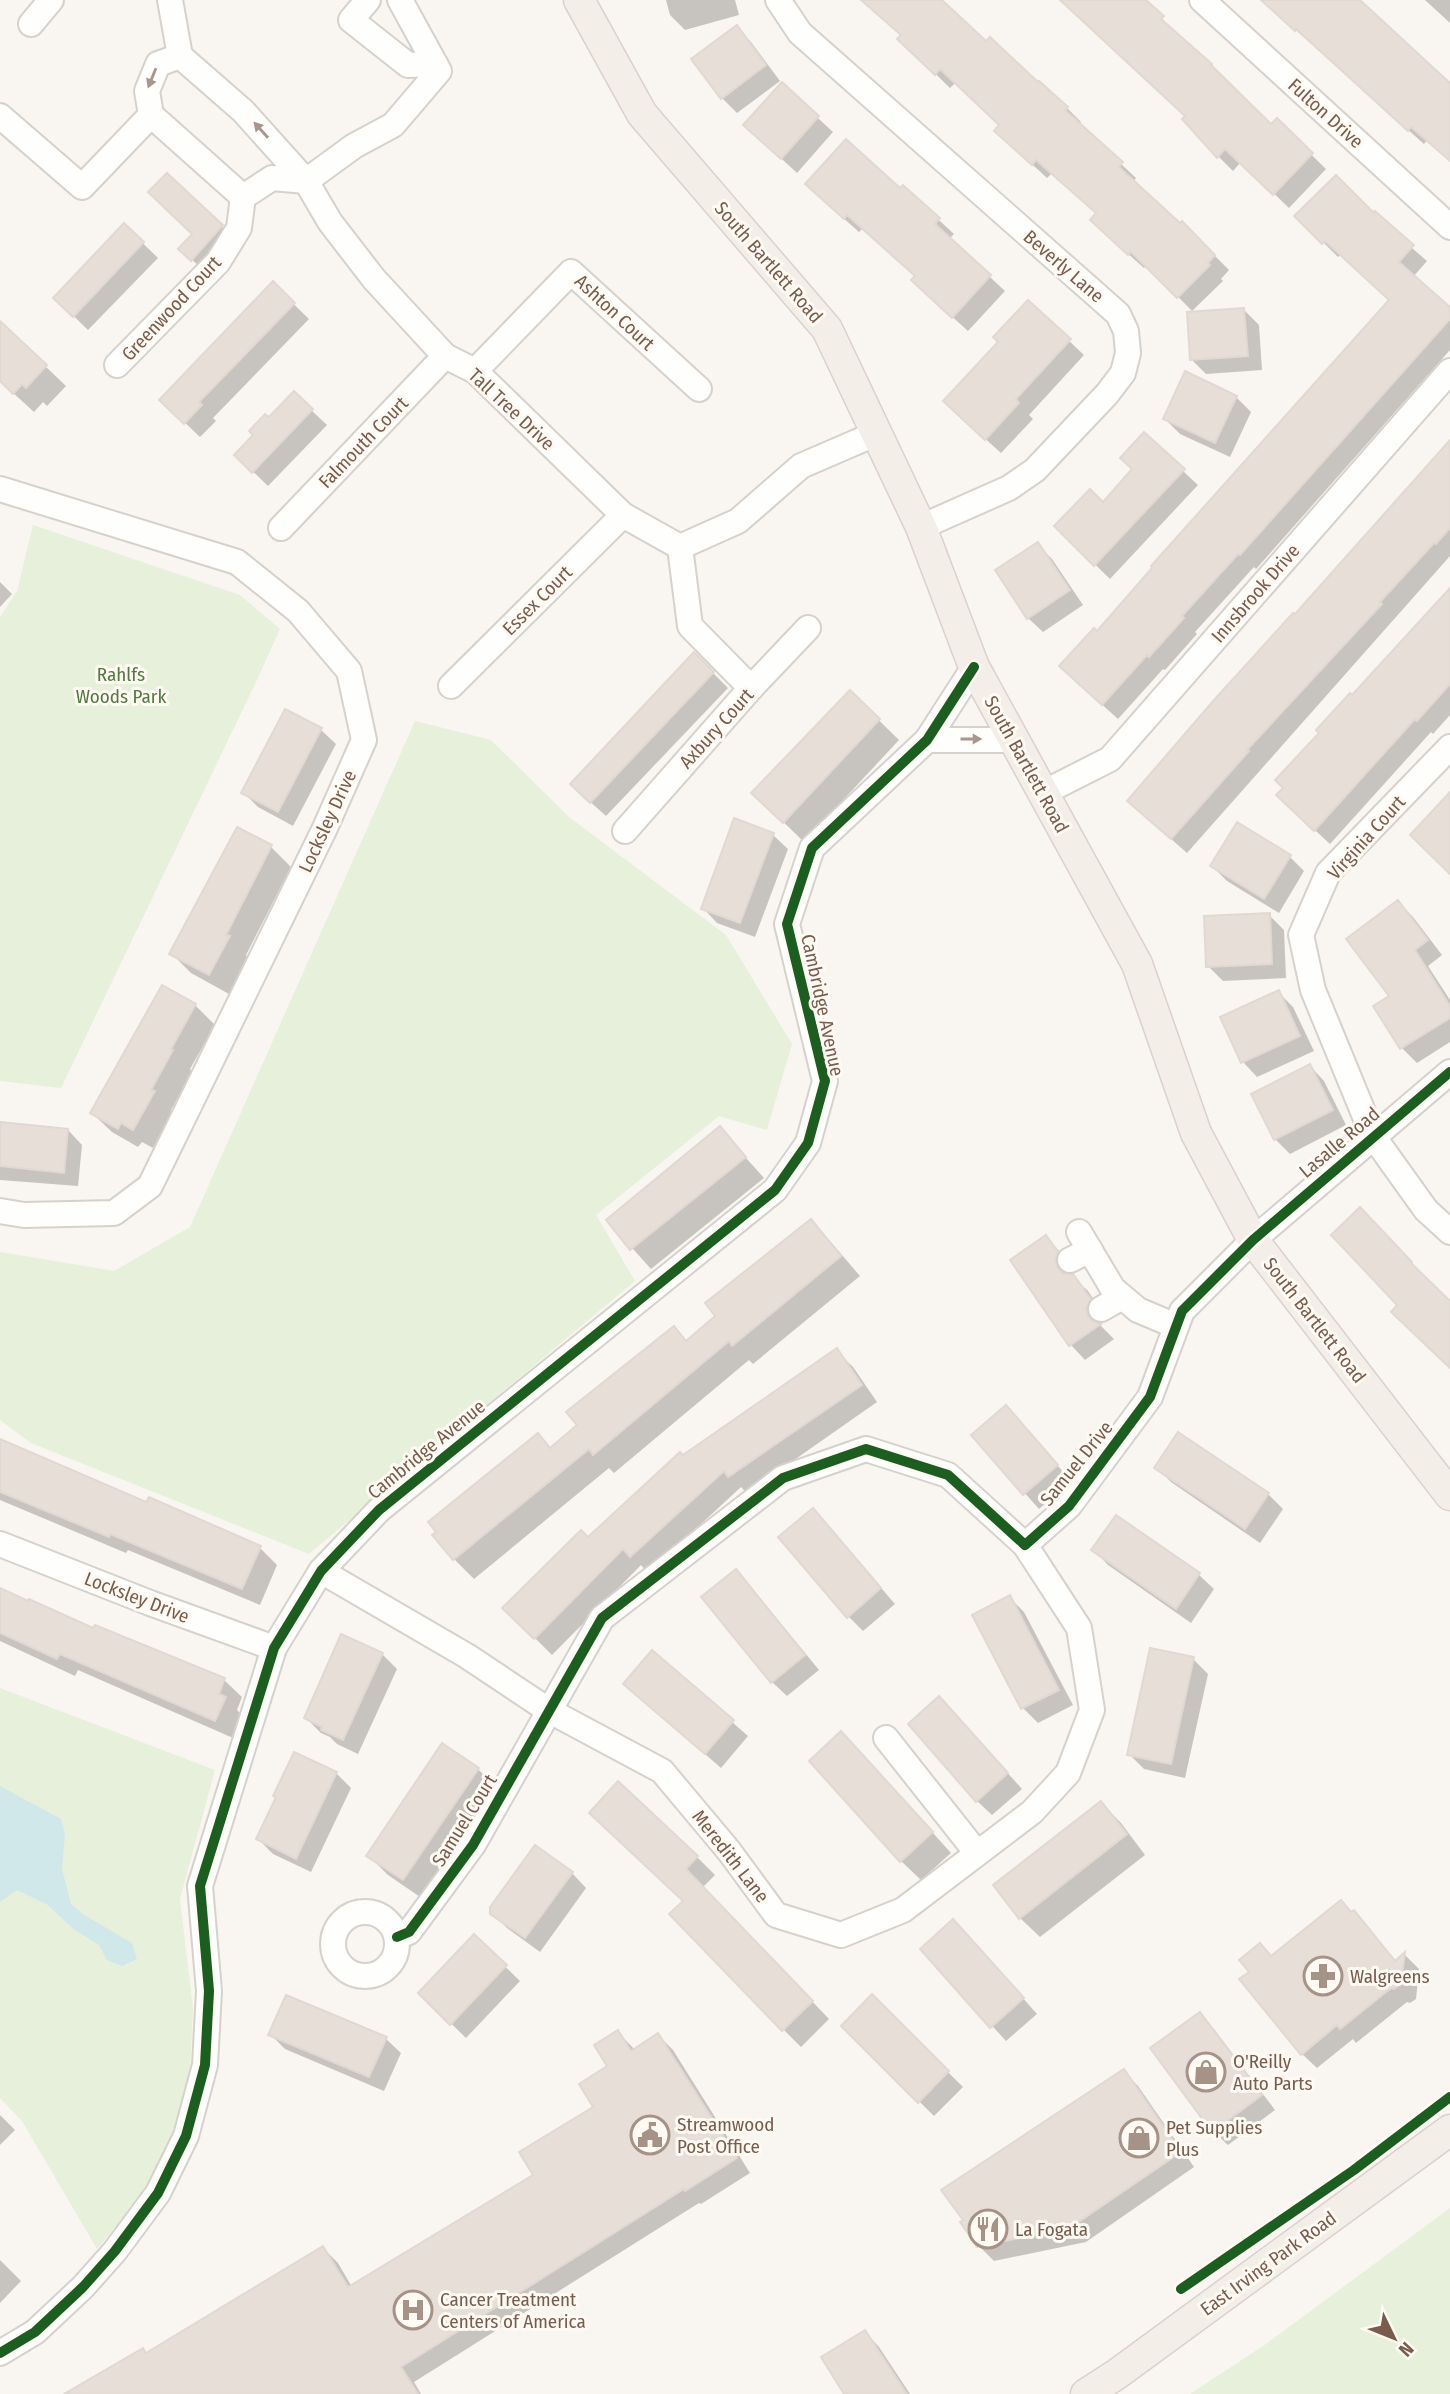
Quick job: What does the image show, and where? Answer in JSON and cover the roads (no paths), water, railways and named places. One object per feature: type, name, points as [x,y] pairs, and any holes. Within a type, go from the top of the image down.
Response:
[{"type":"main road","name":"South Bartlett Road","points":[[579,0],[642,114],[827,329],[922,527],[974,667],[1137,964],[1196,1133],[1253,1240],[1450,1494]]},
{"type":"main road","name":"East Irving Park Road","points":[[1086,2394],[1450,2130]]},
{"type":"street","points":[[31,24],[51,0]]},
{"type":"street","points":[[170,0],[180,56],[158,64],[147,91],[151,115],[243,197],[272,177],[306,181],[354,146],[393,125],[439,71],[400,0]]},
{"type":"street","points":[[368,0],[351,20],[408,65],[435,64]]},
{"type":"street","name":"Beverly Lane","points":[[778,0],[800,33],[1118,314],[1126,331],[1128,353],[1123,373],[1107,394],[1035,470],[1009,488],[922,527]]},
{"type":"street","name":"Fulton Drive","points":[[1202,0],[1450,227]]},
{"type":"street","name":"Tall Tree Drive","points":[[180,56],[243,111],[306,181],[330,222],[374,279],[445,356],[475,371],[623,515],[680,547]]},
{"type":"street","points":[[0,116],[82,187],[151,115]]},
{"type":"street","name":"Greenwood Court","points":[[117,365],[218,262],[239,228],[243,197]]},
{"type":"street","name":"Ashton Court","points":[[475,371],[571,272],[699,389]]},
{"type":"street","name":"Falmouth Court","points":[[281,528],[445,356]]},
{"type":"street","name":"Innsbrook Drive","points":[[1043,793],[1110,759],[1450,371]]},
{"type":"street","points":[[751,688],[690,626],[680,547],[738,521],[801,466],[875,433]]},
{"type":"street","name":"Locksley Drive","points":[[0,489],[237,562],[298,611],[349,671],[364,740],[325,828],[150,1186],[114,1213],[24,1215],[0,1211]]},
{"type":"street","name":"Essex Court","points":[[451,686],[623,515]]},
{"type":"street","name":"Axbury Court","points":[[625,831],[751,688],[808,628]]},
{"type":"street","name":"Cambridge Avenue","points":[[0,2353],[35,2332],[115,2251],[158,2193],[186,2136],[205,2065],[209,1991],[200,1886],[274,1648],[321,1571],[379,1510],[775,1190],[808,1143],[825,1081],[788,924],[812,848],[927,740],[974,667]]},
{"type":"street","points":[[927,740],[1014,740]]},
{"type":"street","name":"Virginia Court","points":[[1450,747],[1328,873],[1301,934],[1312,990],[1373,1136],[1426,1210],[1450,1232]]},
{"type":"street","name":"Lasalle Road","points":[[1253,1240],[1450,1072]]},
{"type":"street","name":"Samuel Drive","points":[[1025,1545],[1069,1506],[1150,1398],[1182,1311],[1253,1240]]},
{"type":"street","points":[[1080,1247],[1112,1289],[1138,1310],[1176,1326]]},
{"type":"street","points":[[1101,1309],[1122,1297]]},
{"type":"street","points":[[548,1710],[602,1618],[783,1478],[866,1449],[948,1475],[1025,1545]]},
{"type":"street","name":"Locksley Drive","points":[[0,1544],[274,1648]]},
{"type":"street","name":"Meredith Lane","points":[[321,1571],[467,1656],[548,1710],[662,1771],[729,1851],[776,1915],[841,1935],[903,1910],[1032,1812],[1068,1773],[1092,1710],[1079,1628],[1025,1545]]},
{"type":"street","name":"Samuel Court","points":[[397,1937],[409,1932],[473,1845],[548,1710]]},
{"type":"street","points":[[887,1738],[977,1853]]},
{"type":"water","points":[[0,1786],[61,1819],[65,1835],[62,1869],[71,1904],[84,1915],[132,1943],[137,1959],[122,1966],[107,1960],[99,1945],[72,1928],[48,1905],[17,1890],[0,1902]]},
{"type":"place","name":"Walgreens","points":[[1323,1976]]},
{"type":"place","name":"O'Reilly Auto Parts","points":[[1206,2072]]},
{"type":"place","name":"Streamwood Post Office","points":[[650,2135]]},
{"type":"place","name":"Pet Supplies Plus","points":[[1139,2138]]},
{"type":"place","name":"La Fogata","points":[[988,2229]]},
{"type":"place","name":"Cancer Treatment Centers of America","points":[[413,2310]]},
{"type":"park label","name":"Rahlfs Woods Park","points":[[121,685]]}]
